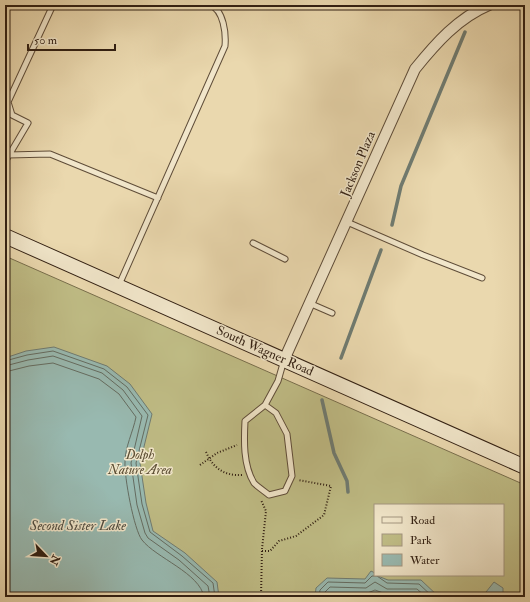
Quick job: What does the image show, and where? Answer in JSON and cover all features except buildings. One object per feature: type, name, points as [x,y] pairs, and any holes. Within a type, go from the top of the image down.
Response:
[{"type":"main road","name":"South Wagner Road","points":[[5,236],[525,467]]},
{"type":"street","name":"Jackson Plaza","points":[[284,360],[416,69],[438,41],[464,20],[490,5]]},
{"type":"lane","points":[[5,162],[28,123],[12,115],[8,102],[53,5]]},
{"type":"lane","points":[[119,286],[225,46],[226,31],[214,6],[210,5]]},
{"type":"lane","points":[[8,155],[50,154],[158,198]]},
{"type":"lane","points":[[347,222],[423,255],[482,278]]},
{"type":"lane","points":[[253,243],[285,260]]},
{"type":"lane","points":[[309,303],[332,313]]},
{"type":"lane","points":[[266,405],[276,414],[287,434],[292,476],[285,491],[269,495],[255,484],[250,474],[244,442],[245,421],[266,405],[278,381],[284,360]]},
{"type":"path","points":[[200,465],[217,453],[244,442]]},
{"type":"path","points":[[206,452],[209,460],[219,470],[234,475],[250,474]]},
{"type":"path","points":[[262,551],[270,551],[279,541],[296,536],[324,516],[331,486],[291,479]]},
{"type":"path","points":[[261,499],[266,511],[262,551],[261,597]]},
{"type":"green space","name":"Dolph Nature Area","points":[[5,256],[525,485],[525,597],[5,597]]},
{"type":"water","name":"Second Sister Lake","points":[[54,347],[107,366],[130,384],[152,414],[140,463],[146,503],[153,531],[185,553],[217,582],[219,597],[5,597],[5,358],[26,351]]},
{"type":"water","points":[[371,571],[374,572],[374,576],[388,580],[421,580],[439,597],[315,597],[316,588],[327,578],[365,579]]},
{"type":"water","points":[[494,582],[503,588],[503,597],[482,597]]},
{"type":"waterway","points":[[392,225],[401,186],[465,32]]},
{"type":"waterway","points":[[341,358],[381,250]]},
{"type":"waterway","points":[[322,400],[334,453],[347,481],[348,492]]}]
